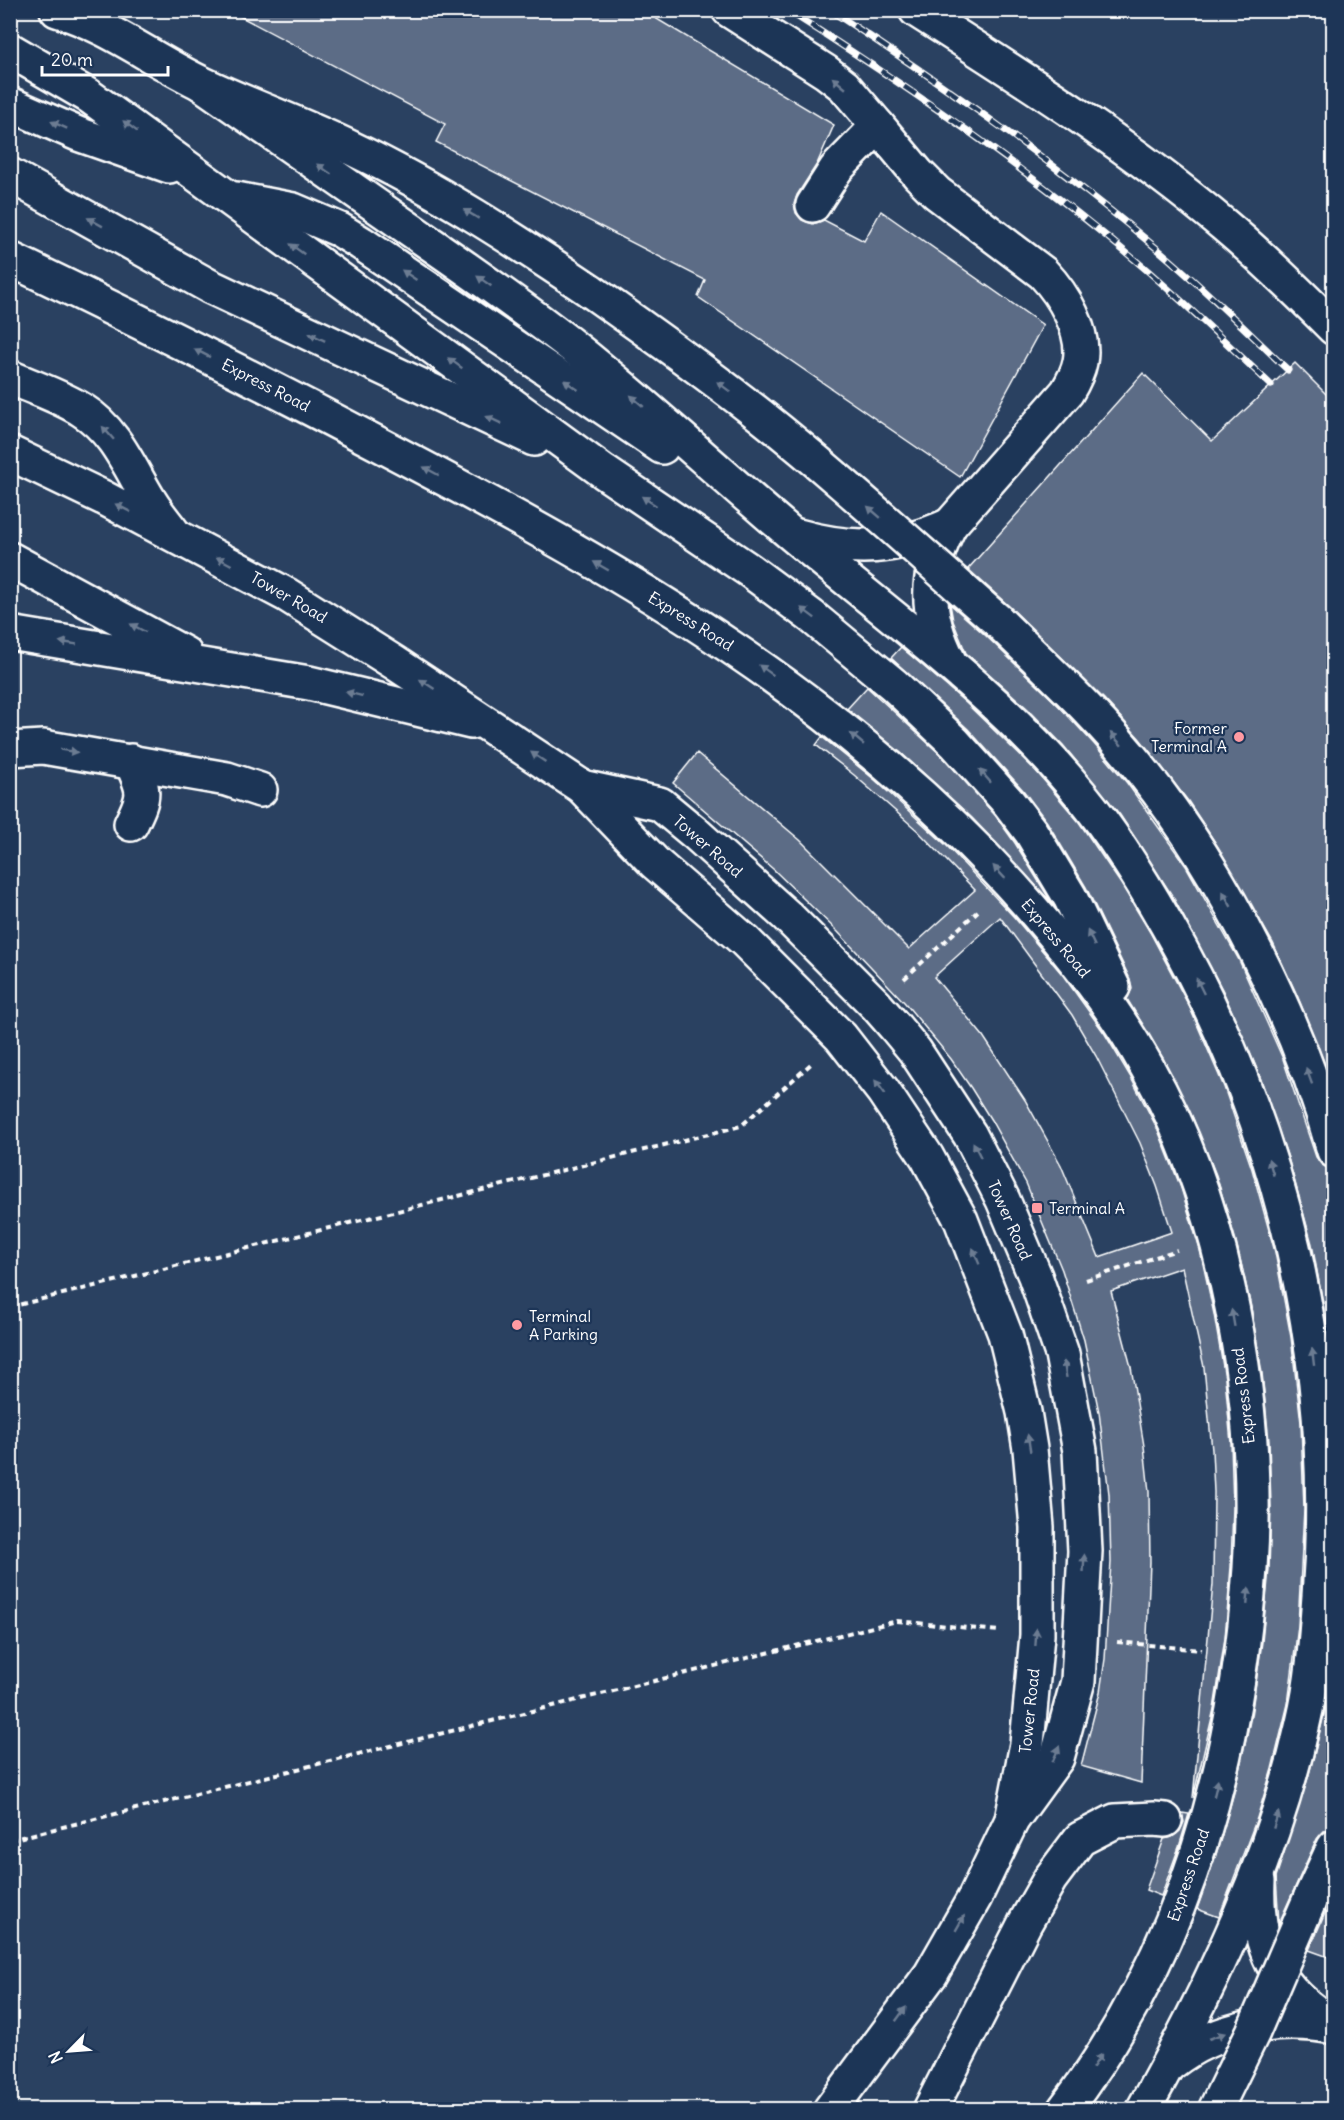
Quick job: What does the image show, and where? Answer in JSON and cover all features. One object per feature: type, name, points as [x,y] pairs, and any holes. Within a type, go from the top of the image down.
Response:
[{"type":"street","points":[[57,10],[87,22],[112,25],[202,84],[536,318],[581,353],[793,535],[894,616],[1012,720],[1064,775],[1109,831],[1151,897],[1189,964],[1239,1073],[1265,1148],[1290,1235],[1310,1333],[1318,1404],[1323,1523],[1322,1565],[1316,1640],[1305,1716],[1287,1785],[1259,1868],[1224,1953],[1197,2010],[1143,2109]]},
{"type":"street","points":[[729,10],[844,86],[918,174],[937,193],[1043,273],[1057,288],[1067,305],[1080,343],[1081,360],[1076,378],[1067,392],[950,525],[939,548],[930,587],[930,610],[935,629],[951,666]]},
{"type":"street","points":[[916,10],[1111,139],[1197,203],[1268,264],[1334,328]]},
{"type":"street","points":[[10,50],[89,96],[604,472],[749,570],[854,650],[935,723],[1002,795],[1031,832],[1052,865],[1088,932],[1168,1106]]},
{"type":"street","points":[[202,84],[304,127],[393,169],[515,240],[591,291],[734,395],[841,483],[997,620],[1088,708],[1115,738],[1142,770],[1210,869],[1259,960],[1295,1038],[1334,1151]]},
{"type":"street","points":[[10,104],[137,156],[193,174]]},
{"type":"street","points":[[813,205],[836,169],[878,126]]},
{"type":"street","points":[[10,175],[243,303],[604,472]]},
{"type":"street","points":[[226,197],[293,210],[340,230],[793,535],[820,542],[869,546],[888,545],[912,540],[950,525]]},
{"type":"street","name":"Express Road","points":[[10,259],[280,392],[504,511],[659,600],[723,641],[813,704],[908,782],[964,835],[1023,899],[1078,963],[1106,1001],[1150,1071],[1168,1106],[1201,1192],[1225,1278],[1244,1392],[1252,1503],[1252,1545],[1246,1622],[1240,1671],[1227,1740],[1209,1815],[1185,1889],[1139,1994],[1114,2036],[1064,2109]]},
{"type":"street","points":[[10,377],[82,410],[97,421],[122,451],[151,503],[174,535]]},
{"type":"street","name":"Tower Road","points":[[10,453],[240,569],[332,622],[582,787],[655,863],[745,941],[841,1037],[908,1127],[945,1189],[978,1258],[1005,1334],[1024,1412],[1037,1527],[1037,1635],[1027,1744],[1012,1820]]},
{"type":"street","points":[[10,559],[208,666]]},
{"type":"street","points":[[10,633],[309,683],[493,727]]},
{"type":"street","points":[[10,749],[43,747],[131,761],[227,779],[260,790]]},
{"type":"street","points":[[131,761],[142,786],[142,801],[131,824]]},
{"type":"street","name":"Tower Road","points":[[582,787],[660,804],[788,916],[876,1005],[915,1052],[970,1135],[1003,1200],[1035,1276],[1062,1354],[1080,1450],[1085,1551],[1078,1681],[1057,1758],[1012,1820],[975,1898],[931,1974],[830,2109]]},
{"type":"street","points":[[930,2109],[1025,1923],[1050,1879],[1080,1839],[1115,1821],[1165,1820]]},
{"type":"street","points":[[1215,2109],[1253,2032],[1334,1847]]},
{"type":"street","points":[[1259,1868],[1257,1904],[1266,1946],[1274,1969],[1289,1990],[1304,2005],[1334,2025]]},
{"type":"street","points":[[1167,2066],[1188,2049],[1228,2032],[1252,2027],[1296,2023],[1334,2025]]},
{"type":"street","points":[[854,2109],[871,2054]]},
{"type":"path","points":[[876,1005],[987,903]]},
{"type":"path","points":[[10,1306],[741,1126],[841,1037]]},
{"type":"path","points":[[1086,1280],[1177,1250]]},
{"type":"path","points":[[10,1840],[897,1621],[1037,1635]]},
{"type":"path","points":[[1080,1639],[1206,1651]]},
{"type":"building","points":[[228,10],[642,10],[834,125],[817,164],[797,195],[794,204],[796,213],[802,220],[813,224],[824,220],[864,241],[881,211],[1043,325],[960,477],[698,297],[705,280],[436,142],[445,124]]},
{"type":"building","name":"Former Terminal A","points":[[1295,363],[1334,402],[1334,1087],[1297,995],[1273,943],[1218,847],[1188,801],[1140,739],[1104,699],[968,569],[1143,373],[1212,441]]},
{"type":"building","points":[[950,604],[1059,706],[1127,783],[1186,866],[1239,960],[1283,1059],[1316,1157],[1322,1165],[1334,1169],[1334,1379],[1312,1244],[1288,1158],[1259,1074],[1223,991],[1173,897],[1120,815],[1063,745],[1028,709],[966,653],[953,621]]},
{"type":"building","points":[[901,647],[966,703],[1036,771],[1079,822],[1121,884],[1150,932],[1190,1008],[1224,1087],[1252,1169],[1275,1252],[1291,1337],[1301,1423],[1304,1509],[1298,1626],[1288,1704],[1272,1769],[1257,1818],[1219,1917],[1197,1909],[1235,1789],[1251,1716],[1262,1642],[1269,1569],[1271,1507],[1269,1441],[1262,1373],[1251,1307],[1236,1241],[1216,1175],[1192,1116],[1163,1058],[1127,999],[1132,989],[1130,979],[1086,887],[1047,822],[1023,790],[968,729],[891,658]]},
{"type":"building","points":[[867,687],[942,756],[995,815],[1052,903],[972,818],[900,752],[847,709]]},
{"type":"building","points":[[822,737],[875,780],[946,845],[1014,917],[1062,974],[1105,1034],[1130,1076],[1158,1130],[1181,1188],[1200,1250],[1225,1378],[1231,1443],[1233,1506],[1225,1638],[1214,1709],[1193,1798],[1213,1584],[1214,1492],[1204,1367],[1182,1267],[1111,1291],[1131,1367],[1149,1492],[1150,1562],[1141,1783],[1081,1766],[1100,1692],[1105,1659],[1111,1562],[1109,1494],[1099,1412],[1084,1340],[1062,1270],[1026,1183],[971,1088],[951,1059],[905,1003],[838,932],[773,869],[673,783],[697,753],[800,840],[909,949],[975,890],[918,831],[816,745]],"holes":[[[1000,917],[1072,1015],[1096,1056],[1140,1143],[1172,1232],[1099,1257],[1061,1165],[1025,1100],[983,1036],[934,977]]]},
{"type":"building","points":[[1334,1649],[1334,1828],[1324,1831],[1317,1839],[1279,1923],[1276,1877],[1308,1778],[1325,1711]]},
{"type":"building","points":[[1182,1813],[1189,1814],[1161,1896],[1146,1890],[1164,1839],[1180,1831],[1184,1822]]},
{"type":"building","points":[[1334,1893],[1334,1959],[1309,1950]]},
{"type":"railway","points":[[787,10],[880,70],[1062,200],[1148,271],[1271,385]]},
{"type":"railway","points":[[830,10],[957,96],[1081,187],[1177,266],[1288,370]]},
{"type":"place","name":"Former Terminal A","points":[[1239,737]]},
{"type":"place","name":"Terminal A","points":[[1037,1208]]},
{"type":"place","name":"Terminal A Parking","points":[[517,1325]]}]
